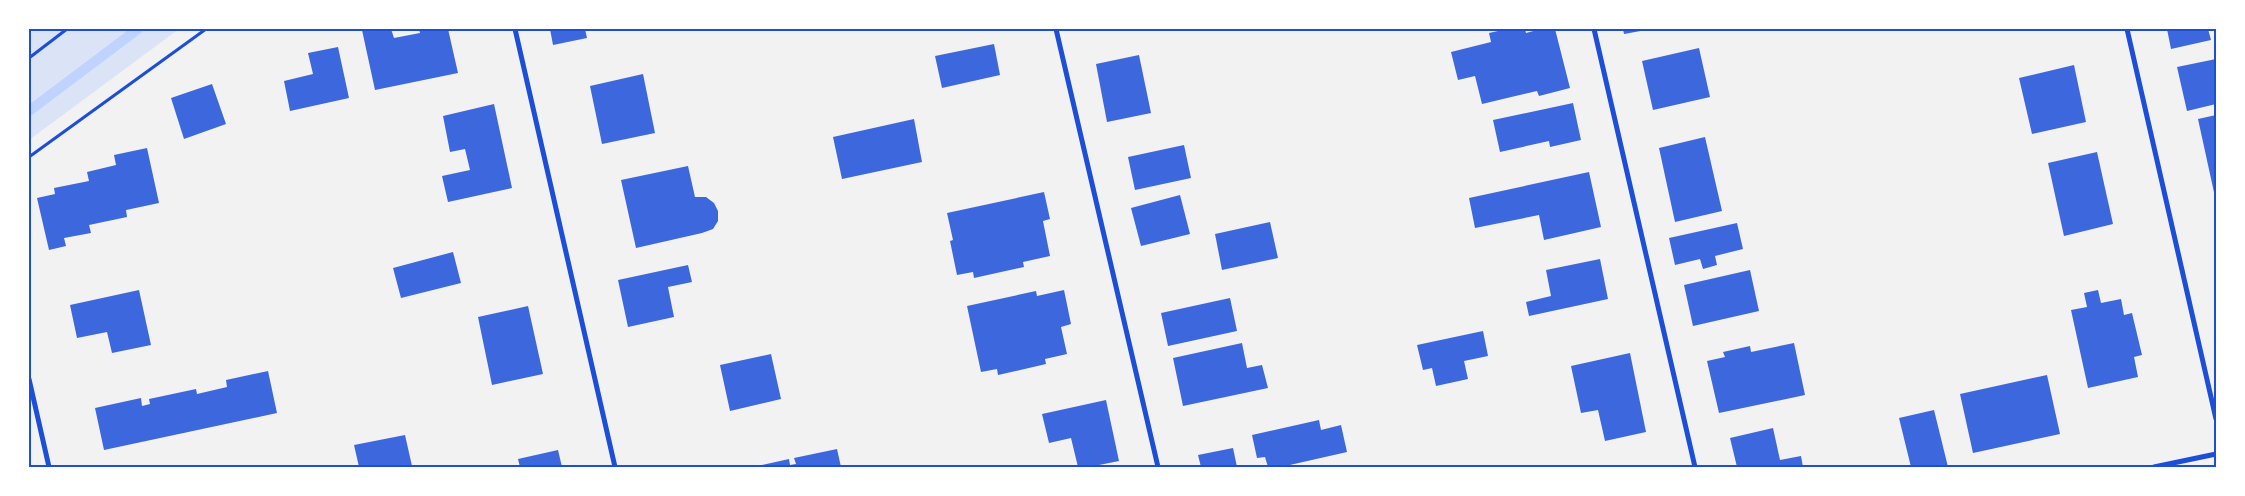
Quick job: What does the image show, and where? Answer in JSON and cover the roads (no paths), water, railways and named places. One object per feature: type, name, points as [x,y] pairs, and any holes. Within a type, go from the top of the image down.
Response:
[{"type":"street","points":[[515,29],[615,467]]},
{"type":"street","points":[[1056,29],[1158,467]]},
{"type":"street","points":[[1594,29],[1695,467]]},
{"type":"street","points":[[2127,29],[2216,419]]},
{"type":"street","points":[[29,379],[49,467]]},
{"type":"street","points":[[2154,467],[2216,454]]},
{"type":"waterway","points":[[29,111],[138,29]]}]
